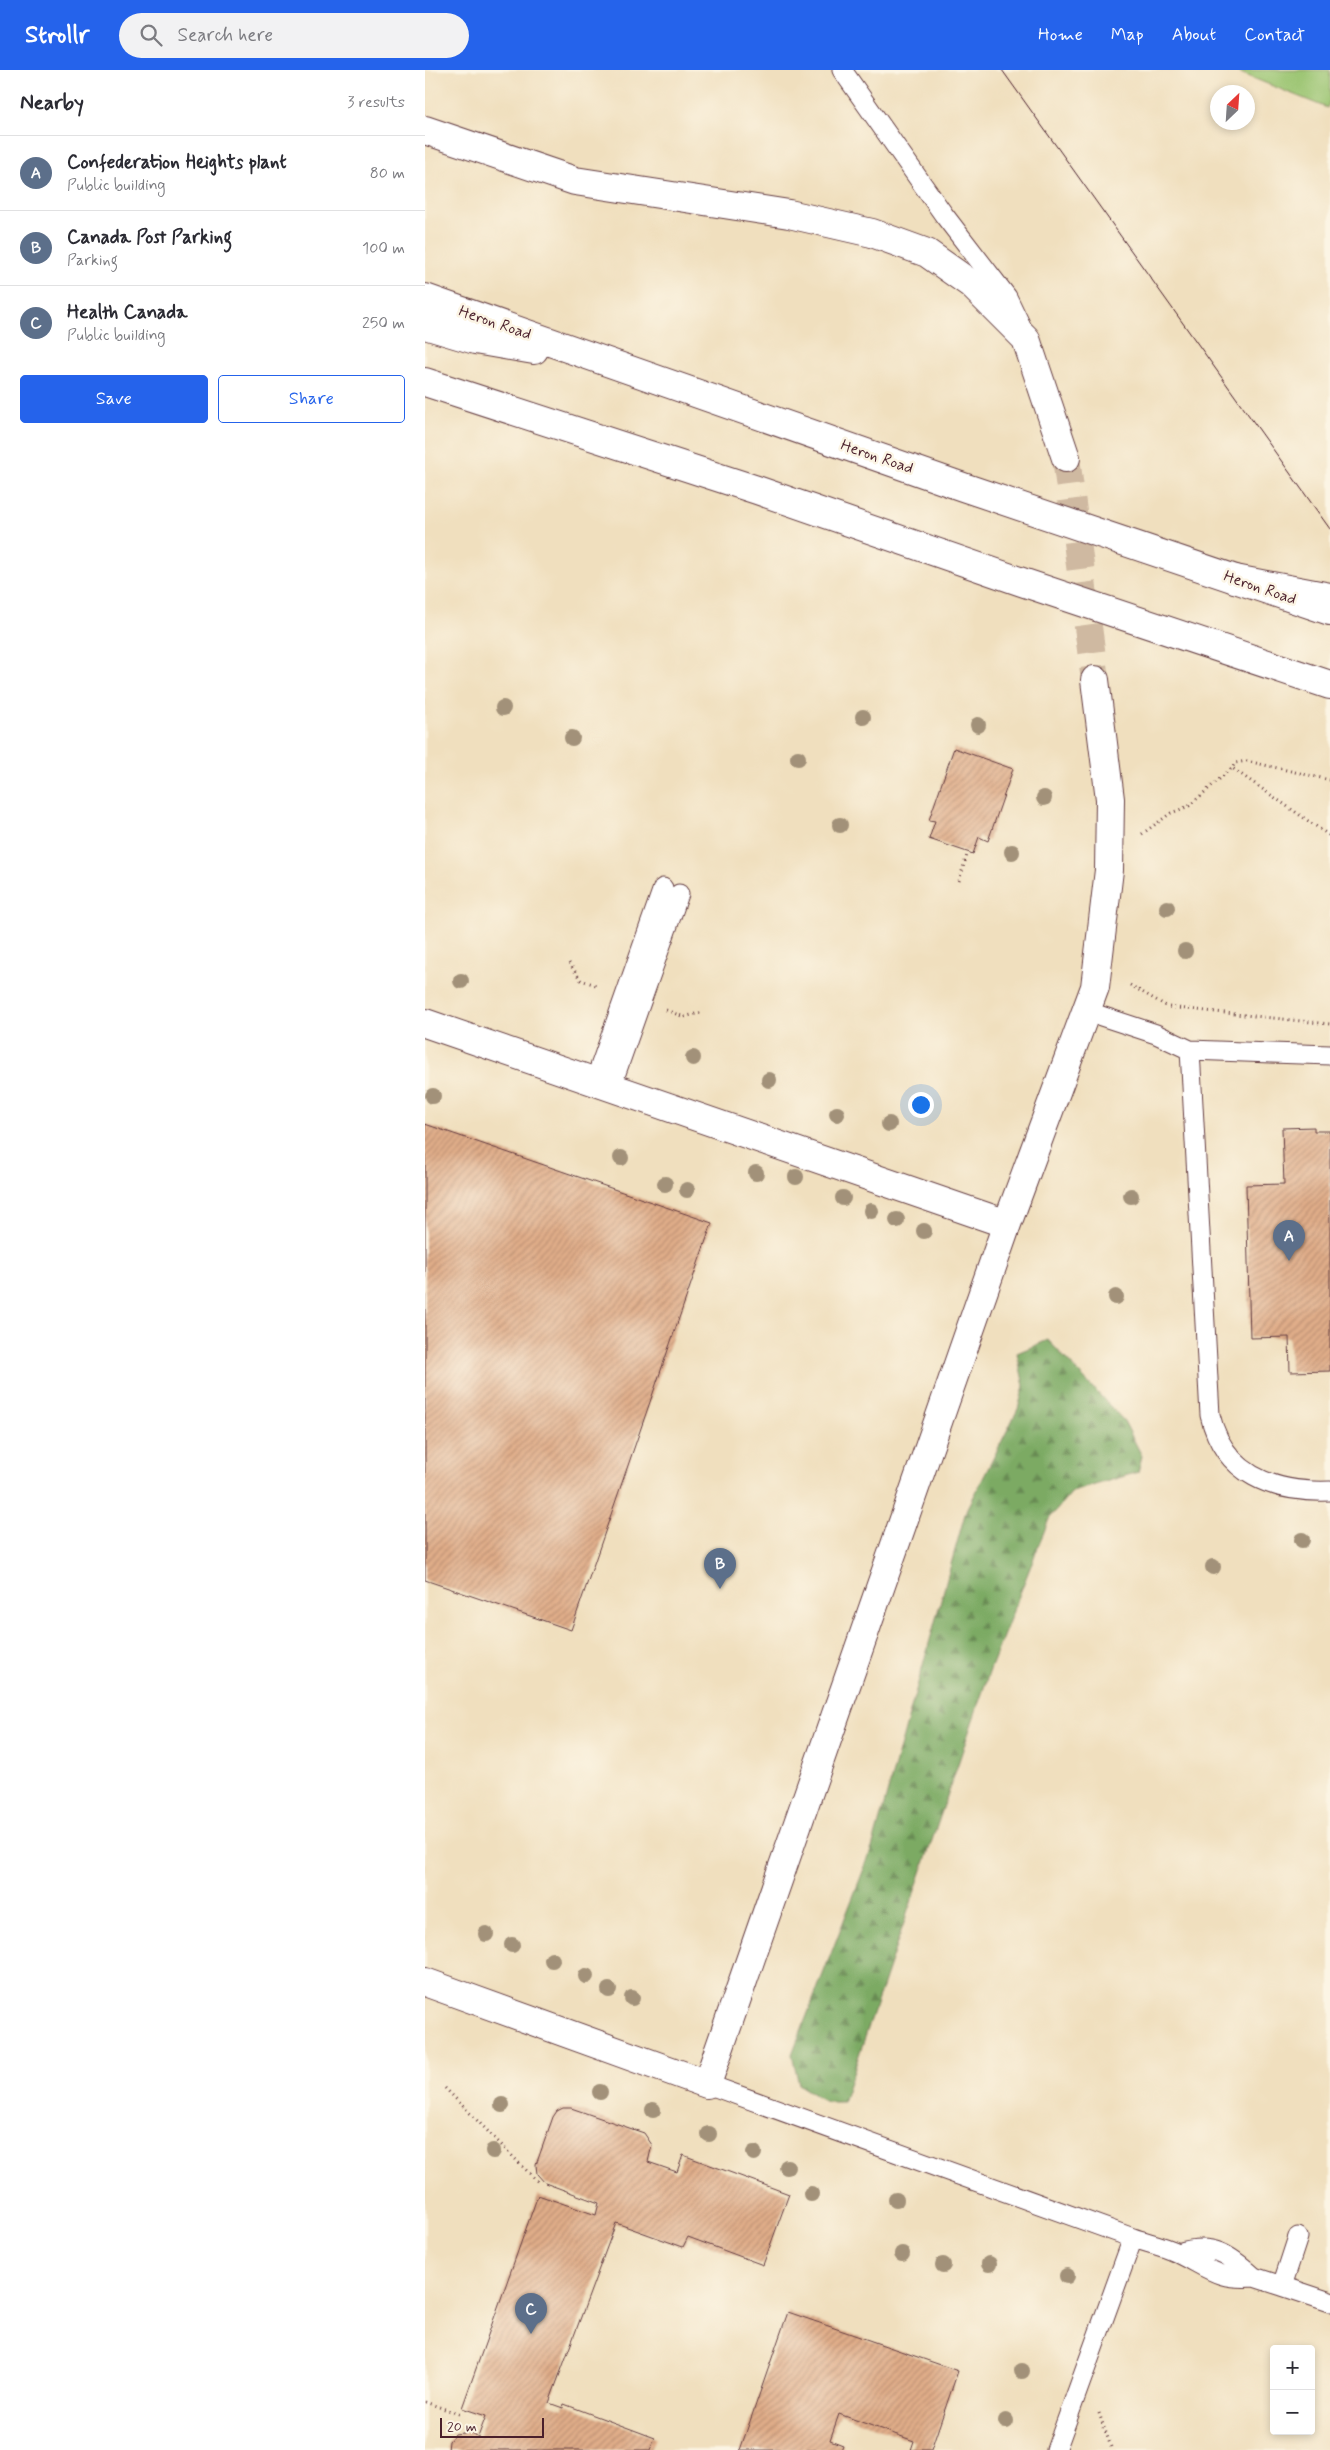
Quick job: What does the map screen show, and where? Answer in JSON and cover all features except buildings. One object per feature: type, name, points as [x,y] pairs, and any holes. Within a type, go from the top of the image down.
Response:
[{"type":"main road","points":[[425,130],[575,181],[789,214],[872,233],[905,244],[946,265],[971,284],[1026,339],[1066,458]]},
{"type":"main road","name":"Heron Road","points":[[425,298],[963,488],[1330,611]]},
{"type":"main road","points":[[425,325],[475,340],[602,360]]},
{"type":"main road","points":[[425,382],[757,490],[1330,685]]},
{"type":"main road","points":[[1235,580],[1330,597]]},
{"type":"main road","points":[[425,1982],[707,2084],[1007,1224],[1095,988],[1109,870],[1110,799],[1095,680]]},
{"type":"main road","points":[[425,1023],[1007,1224]]},
{"type":"lane","points":[[842,70],[944,215],[1007,297],[1026,339]]},
{"type":"lane","points":[[603,1084],[671,891]]},
{"type":"lane","points":[[1086,1011],[1156,1034],[1190,1050],[1330,1055]]},
{"type":"lane","points":[[1190,1050],[1210,1415],[1215,1435],[1229,1458],[1264,1481],[1283,1489],[1304,1492],[1330,1491]]},
{"type":"lane","points":[[707,2084],[1178,2253],[1199,2266],[1231,2278],[1254,2277],[1330,2302]]},
{"type":"lane","points":[[1282,2286],[1298,2237]]},
{"type":"lane","points":[[1056,2450],[1133,2238]]},
{"type":"path","points":[[1139,837],[1164,818],[1189,806],[1232,768],[1235,763],[1247,761],[1330,780]]},
{"type":"path","points":[[1232,768],[1330,836]]},
{"type":"path","points":[[959,881],[967,855]]},
{"type":"path","points":[[1130,985],[1168,1007],[1330,1024]]},
{"type":"path","points":[[445,2088],[539,2183]]},
{"type":"path","points":[[425,2402],[459,2414]]},
{"type":"green space","points":[[1233,70],[1330,70],[1330,101],[1327,108]]},
{"type":"green space","points":[[1048,1340],[1124,1421],[1142,1456],[1138,1472],[1072,1492],[1049,1519],[990,1670],[843,2102],[826,2102],[799,2085],[792,2054],[872,1848],[965,1514],[1018,1409],[1024,1386],[1017,1353]]},
{"type":"tunnel","points":[[1066,458],[1095,680]]},
{"type":"tram line","points":[[1002,70],[1330,529]]},
{"type":"place","name":"Confederation Heights plant","points":[[1289,1261]]},
{"type":"place","name":"Canada Post Parking","points":[[720,1589]]},
{"type":"place","name":"Health Canada","points":[[531,2334]]}]
